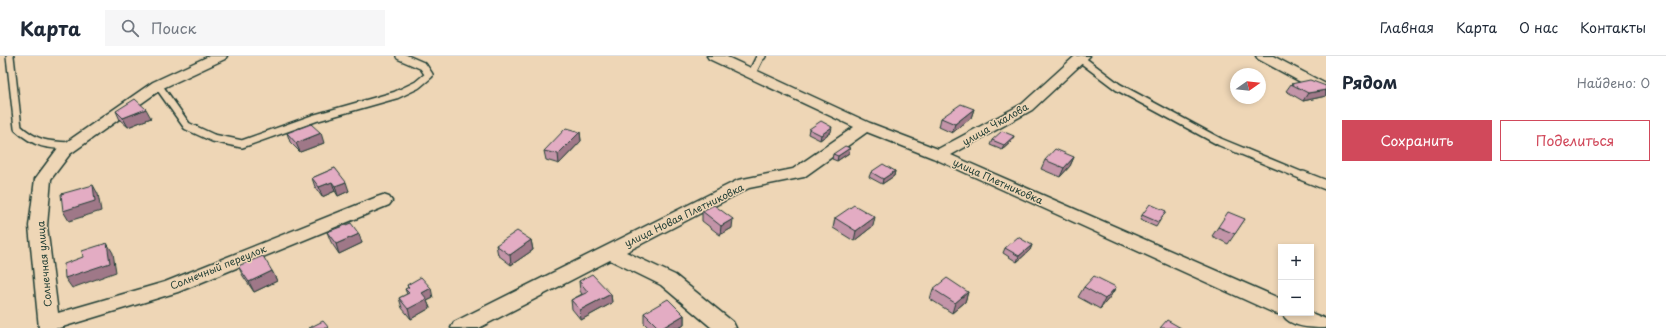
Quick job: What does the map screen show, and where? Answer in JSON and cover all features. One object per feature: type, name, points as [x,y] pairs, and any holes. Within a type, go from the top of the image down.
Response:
[{"type":"street","name":"Солнечная улица","points":[[49,326],[38,226],[43,179],[64,151],[158,85],[220,56]]},
{"type":"street","name":"улица Плетниковка","points":[[714,56],[865,126],[939,155],[1278,307]]},
{"type":"street","points":[[1263,56],[1326,90]]},
{"type":"street","name":"улица Чкалова","points":[[939,155],[1027,107],[1082,57]]},
{"type":"street","name":"улица Новая Плетниковка","points":[[461,328],[744,184],[798,173],[865,126]]},
{"type":"street","name":"Солнечный переулок","points":[[49,326],[170,287],[384,201]]},
{"type":"street","name":"улица Новая Плетниковка","points":[[608,252],[668,280],[726,328]]},
{"type":"street","points":[[1299,316],[1326,328]]},
{"type":"lane","points":[[10,56],[18,128],[31,140],[47,145],[72,146]]},
{"type":"lane","points":[[158,85],[187,126],[213,138],[242,144],[315,118],[396,95],[416,85],[429,75],[423,66],[400,56]]},
{"type":"lane","points":[[752,73],[760,57],[762,56]]},
{"type":"lane","points":[[1082,57],[1118,87],[1220,142],[1326,185]]},
{"type":"building","points":[[1310,80],[1326,86],[1326,90],[1308,93],[1291,84]]},
{"type":"building","points":[[135,99],[146,109],[123,118],[116,111]]},
{"type":"building","points":[[961,104],[974,109],[955,124],[941,118]]},
{"type":"building","points":[[821,121],[832,127],[821,135],[809,129]]},
{"type":"building","points":[[311,124],[321,133],[296,143],[287,133]]},
{"type":"building","points":[[566,128],[580,132],[558,154],[544,151]]},
{"type":"building","points":[[1002,131],[1014,136],[1004,145],[992,140]]},
{"type":"building","points":[[845,146],[850,148],[838,156],[833,154]]},
{"type":"building","points":[[1055,149],[1074,157],[1064,168],[1045,160]]},
{"type":"building","points":[[883,164],[895,171],[883,179],[871,172]]},
{"type":"building","points":[[335,168],[346,182],[335,186],[332,182],[319,187],[312,178]]},
{"type":"building","points":[[93,185],[95,201],[63,211],[61,194]]},
{"type":"building","points":[[1150,204],[1166,211],[1158,222],[1142,215]]},
{"type":"building","points":[[714,205],[733,219],[721,226],[702,211]]},
{"type":"building","points":[[854,205],[875,217],[856,231],[835,218]]},
{"type":"building","points":[[1228,212],[1245,219],[1235,234],[1218,227]]},
{"type":"building","points":[[351,223],[359,234],[336,244],[327,232]]},
{"type":"building","points":[[517,231],[531,240],[510,255],[496,245]]},
{"type":"building","points":[[1018,237],[1032,245],[1019,256],[1005,248]]},
{"type":"building","points":[[107,243],[110,263],[65,278],[64,264],[83,257],[82,251]]},
{"type":"building","points":[[263,256],[272,271],[249,282],[238,266]]},
{"type":"building","points":[[592,274],[611,294],[580,310],[571,300],[588,292],[579,281]]},
{"type":"building","points":[[1094,276],[1116,287],[1105,299],[1084,287]]},
{"type":"building","points":[[421,277],[431,288],[422,293],[427,299],[408,309],[399,298],[409,293],[405,289],[409,287],[407,285]]},
{"type":"building","points":[[947,278],[968,292],[955,303],[933,289]]},
{"type":"building","points":[[668,299],[684,315],[662,328],[659,328],[644,313]]},
{"type":"building","points":[[1167,320],[1181,328],[1160,328]]},
{"type":"building","points":[[323,321],[329,328],[309,328]]}]
